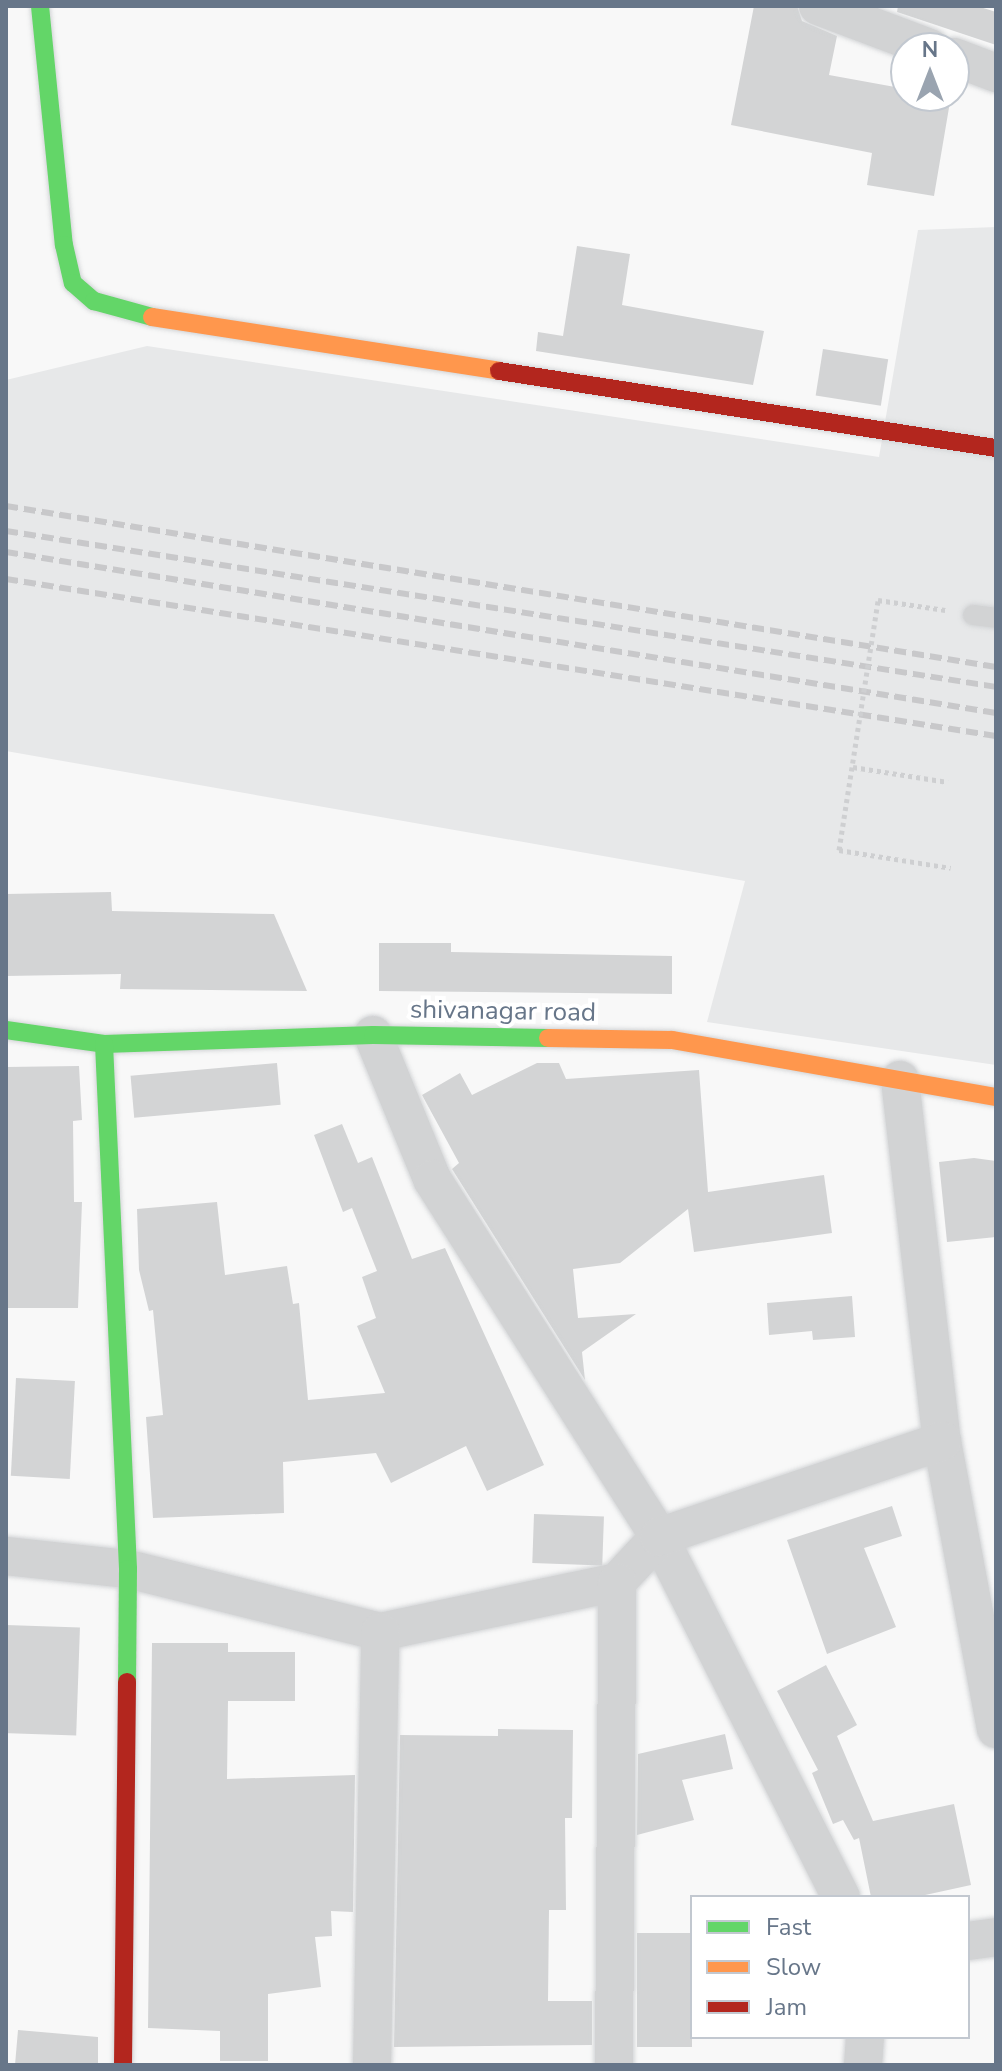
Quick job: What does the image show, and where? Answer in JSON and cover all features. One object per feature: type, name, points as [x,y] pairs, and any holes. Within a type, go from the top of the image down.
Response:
[{"type":"street","points":[[40,6],[64,245],[73,283],[94,301],[144,316],[996,448]]},
{"type":"street","points":[[818,6],[890,33]]},
{"type":"street","points":[[970,63],[996,73]]},
{"type":"street","name":"shivanagar road","points":[[6,1030],[104,1044],[373,1035],[672,1040],[996,1097]]},
{"type":"street","points":[[373,1035],[432,1179],[659,1537],[840,1895]]},
{"type":"street","points":[[104,1044],[128,1569],[123,2065]]},
{"type":"street","points":[[900,1080],[942,1441],[996,1729]]},
{"type":"street","points":[[6,1556],[128,1569],[380,1632],[617,1582],[659,1537],[942,1441]]},
{"type":"street","points":[[614,2065],[617,1582]]},
{"type":"street","points":[[372,2065],[380,1632]]},
{"type":"street","points":[[970,1941],[996,1937]]},
{"type":"street","points":[[863,2065],[865,2039]]},
{"type":"lane","points":[[973,615],[996,618]]},
{"type":"path","points":[[951,868],[839,850],[878,600],[973,615]]},
{"type":"path","points":[[853,767],[948,782]]},
{"type":"shaded area","points":[[996,227],[996,1065],[707,1022],[745,881],[6,751],[6,380],[147,346],[879,457],[918,230]]},
{"type":"building","points":[[754,6],[797,6],[802,21],[837,36],[829,75],[890,86],[890,112],[948,112],[934,196],[867,185],[872,153],[731,125]]},
{"type":"building","points":[[898,6],[977,6],[996,12],[996,45],[970,36],[970,32],[957,32],[897,12]]},
{"type":"building","points":[[577,246],[630,254],[622,305],[764,331],[753,385],[536,351],[538,332],[563,336]]},
{"type":"building","points":[[823,349],[888,359],[881,406],[816,395]]},
{"type":"building","points":[[111,892],[112,911],[274,914],[307,991],[120,989],[121,974],[6,976],[6,894]]},
{"type":"building","points":[[379,943],[451,943],[451,952],[672,956],[672,994],[379,991]]},
{"type":"building","points":[[277,1063],[281,1105],[134,1118],[131,1076]]},
{"type":"building","points":[[537,1063],[559,1063],[566,1079],[699,1070],[708,1192],[824,1175],[832,1233],[694,1252],[688,1209],[620,1263],[573,1269],[578,1318],[636,1314],[582,1352],[585,1380],[452,1169],[459,1163],[422,1095],[460,1073],[472,1095]]},
{"type":"building","points":[[79,1066],[82,1120],[73,1121],[74,1202],[82,1202],[78,1308],[6,1308],[6,1067]]},
{"type":"building","points":[[342,1124],[358,1163],[372,1157],[412,1259],[445,1248],[544,1465],[487,1491],[466,1446],[391,1483],[376,1453],[283,1462],[284,1513],[153,1518],[146,1417],[163,1415],[153,1310],[149,1311],[139,1270],[137,1209],[217,1202],[225,1275],[287,1266],[293,1304],[299,1303],[308,1400],[385,1393],[357,1326],[376,1318],[362,1277],[377,1271],[352,1208],[343,1212],[314,1135]]},
{"type":"building","points":[[974,1158],[996,1161],[996,1237],[947,1242],[939,1162]]},
{"type":"building","points":[[852,1296],[855,1337],[813,1340],[812,1331],[769,1335],[767,1303]]},
{"type":"building","points":[[16,1378],[75,1381],[70,1479],[11,1476]]},
{"type":"building","points":[[892,1506],[902,1536],[864,1548],[896,1627],[827,1654],[787,1540]]},
{"type":"building","points":[[534,1514],[604,1516],[602,1565],[532,1563]]},
{"type":"building","points":[[6,1625],[80,1628],[76,1736],[6,1733]]},
{"type":"building","points":[[152,1643],[228,1643],[228,1652],[295,1652],[295,1701],[228,1701],[227,1779],[355,1775],[353,1912],[331,1911],[332,1936],[315,1937],[321,1987],[268,1994],[268,2061],[220,2061],[220,2031],[148,2028]]},
{"type":"building","points":[[826,1665],[857,1725],[837,1736],[873,1821],[954,1804],[971,1885],[925,1895],[871,1895],[859,1838],[854,1840],[843,1820],[833,1824],[812,1773],[818,1770],[777,1691]]},
{"type":"building","points":[[498,1729],[573,1730],[572,1818],[565,1818],[566,1910],[549,1910],[548,2001],[592,2001],[592,2045],[394,2047],[400,1735],[498,1736]]},
{"type":"building","points":[[725,1734],[733,1769],[682,1780],[694,1820],[637,1835],[638,1754]]},
{"type":"building","points":[[637,1933],[690,1933],[692,2047],[637,2047]]},
{"type":"building","points":[[18,2030],[98,2037],[98,2065],[15,2065]]},
{"type":"railway","points":[[6,506],[996,667]]},
{"type":"railway","points":[[6,531],[996,687]]},
{"type":"railway","points":[[6,552],[996,713]]},
{"type":"railway","points":[[6,579],[996,736]]},
{"type":"traffic: fast","points":[[40,6],[64,245],[73,283],[94,301],[152,317]]},
{"type":"traffic: fast","points":[[6,1030],[104,1044],[373,1035],[548,1038]]},
{"type":"traffic: fast","points":[[104,1044],[128,1569],[127,1682]]},
{"type":"traffic: slow","points":[[152,317],[499,371]]},
{"type":"traffic: slow","points":[[548,1038],[672,1040],[996,1097]]},
{"type":"traffic: jam","points":[[499,371],[996,448]]},
{"type":"traffic: jam","points":[[123,2065],[127,1682]]}]
